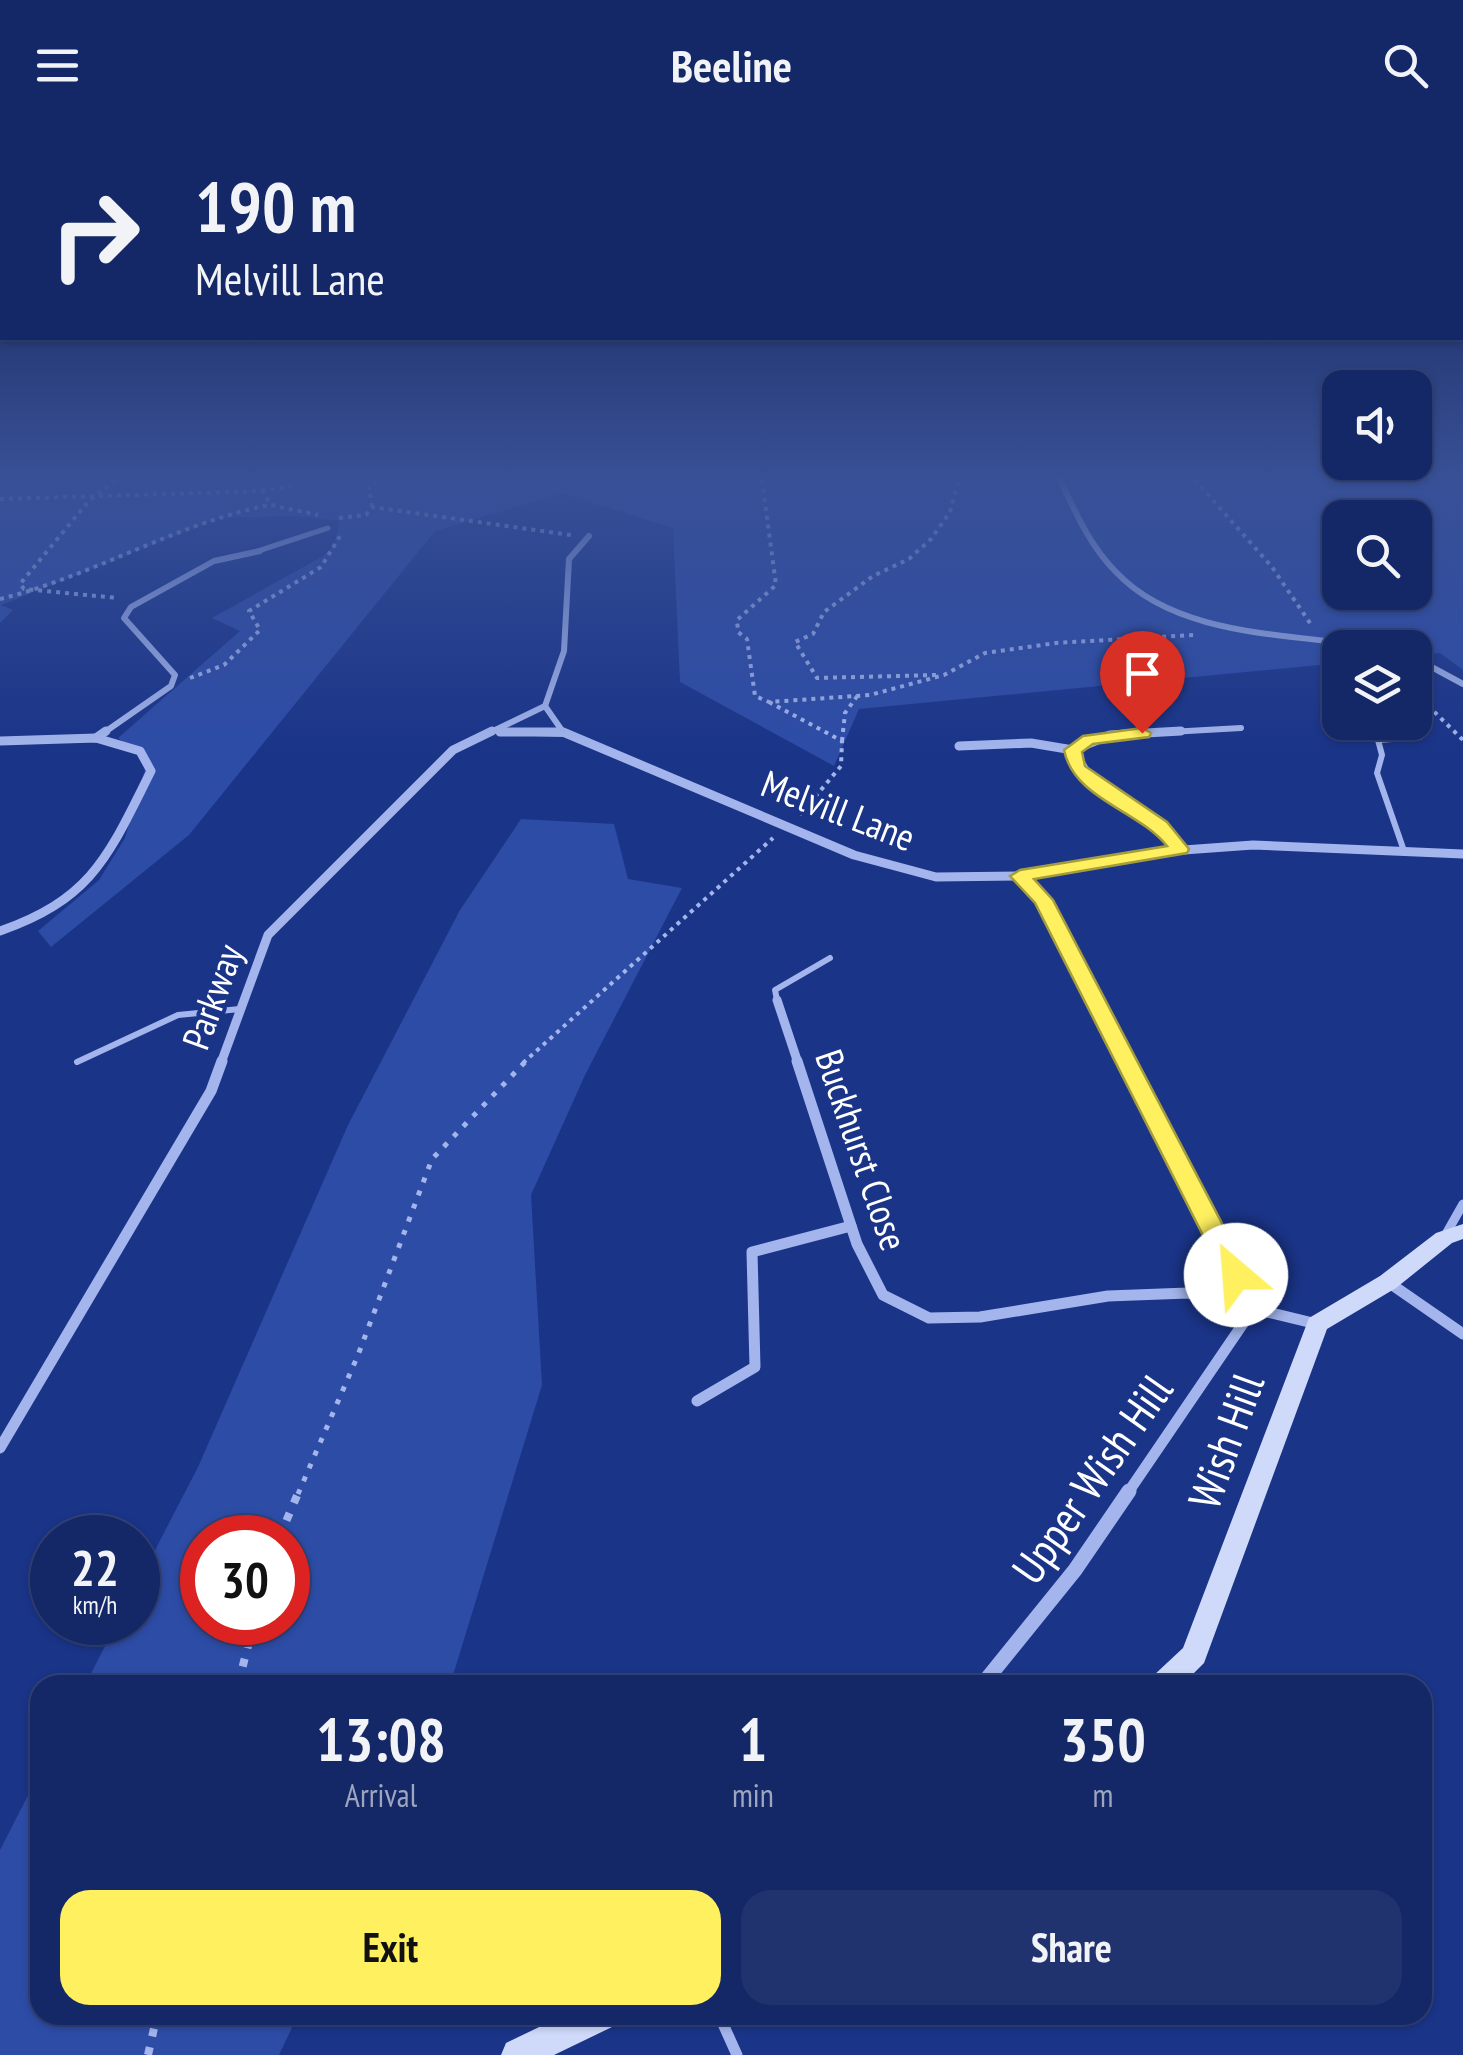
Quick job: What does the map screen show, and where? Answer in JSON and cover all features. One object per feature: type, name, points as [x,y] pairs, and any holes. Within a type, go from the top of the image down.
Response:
[{"type":"street","points":[[96,738],[171,686],[175,675],[124,618],[141,601],[199,570]]},
{"type":"street","points":[[564,732],[546,706],[564,651],[568,570]]},
{"type":"street","points":[[1111,570],[1159,605],[1202,622],[1322,640]]},
{"type":"street","points":[[1432,667],[1463,684]]},
{"type":"street","name":"Parkway","points":[[0,1448],[210,1091],[268,935],[453,750],[546,706]]},
{"type":"street","points":[[959,746],[1031,743],[1073,750],[1089,740],[1110,735],[1241,728]]},
{"type":"street","points":[[497,732],[564,732]]},
{"type":"street","name":"Melvill Lane","points":[[564,732],[904,872],[963,880],[1020,876],[1180,849],[1282,842],[1463,854]]},
{"type":"street","points":[[0,741],[96,738],[140,751],[150,771],[94,880],[45,916],[0,931]]},
{"type":"street","points":[[1073,750],[1076,768],[1160,826],[1180,849]]},
{"type":"street","points":[[1020,876],[1043,900],[1254,1309]]},
{"type":"street","name":"Buckhurst Close","points":[[777,1000],[851,1226],[883,1295],[929,1318],[980,1317],[1108,1296],[1188,1292],[1317,1324]]},
{"type":"street","points":[[697,1401],[755,1367],[752,1252],[851,1226]]},
{"type":"street","points":[[1317,1324],[1388,1282],[1453,1235]]},
{"type":"street","points":[[1388,1282],[1463,1334]]},
{"type":"street","name":"Upper Wish Hill","points":[[990,1675],[1076,1570],[1254,1309]]},
{"type":"street","name":"Wish Hill","points":[[1173,1675],[1194,1655],[1317,1324]]},
{"type":"street","points":[[518,2055],[580,2025]]},
{"type":"lane","points":[[1378,740],[1382,755],[1376,772],[1402,848]]},
{"type":"lane","points":[[777,1000],[774,990],[830,958]]},
{"type":"lane","points":[[77,1062],[178,1015],[240,1009]]},
{"type":"lane","points":[[1453,1235],[1463,1204]]},
{"type":"lane","points":[[724,2025],[737,2055]]},
{"type":"path","points":[[32,570],[20,584],[24,589],[141,601]]},
{"type":"path","points":[[0,599],[43,590],[90,570]]},
{"type":"path","points":[[171,686],[224,666],[260,630],[249,611],[315,570]]},
{"type":"path","points":[[774,570],[776,585],[737,620],[738,632],[747,639],[754,696],[842,741]]},
{"type":"path","points":[[885,570],[824,612],[813,634],[796,642],[818,678],[944,675]]},
{"type":"path","points":[[1274,570],[1312,627]]},
{"type":"path","points":[[768,702],[858,695],[944,675],[985,653],[1056,643],[1199,635]]},
{"type":"path","points":[[289,1515],[358,1355],[432,1159],[554,1032],[692,906],[789,827],[841,766],[846,713],[858,695]]},
{"type":"path","points":[[1432,710],[1463,740]]},
{"type":"path","points":[[241,1675],[248,1645]]},
{"type":"path","points":[[148,2055],[155,2025]]},
{"type":"shaded area","points":[[0,570],[89,570],[1,605],[13,610],[0,623]]},
{"type":"shaded area","points":[[298,570],[404,570],[189,835],[51,947],[38,931],[99,880],[125,838],[147,762],[118,738],[240,631],[212,618]]},
{"type":"shaded area","points":[[675,570],[1322,570],[1322,610],[1432,610],[1432,570],[1463,570],[1463,670],[1440,653],[1432,654],[1432,630],[1322,630],[1322,665],[859,709],[834,766],[680,682]]},
{"type":"shaded area","points":[[521,819],[614,824],[628,879],[682,888],[586,1073],[531,1195],[542,1385],[453,1675],[90,1675],[106,1645],[160,1645],[160,1540],[198,1467],[348,1125],[460,910]]},
{"type":"shaded area","points":[[30,1792],[30,2025],[293,2025],[279,2055],[0,2055],[0,1850]]},
{"type":"route","points":[[1142,733],[1089,740],[1073,750],[1076,768],[1094,784],[1146,815],[1180,849],[1020,876],[1043,900],[1236,1275]]}]
